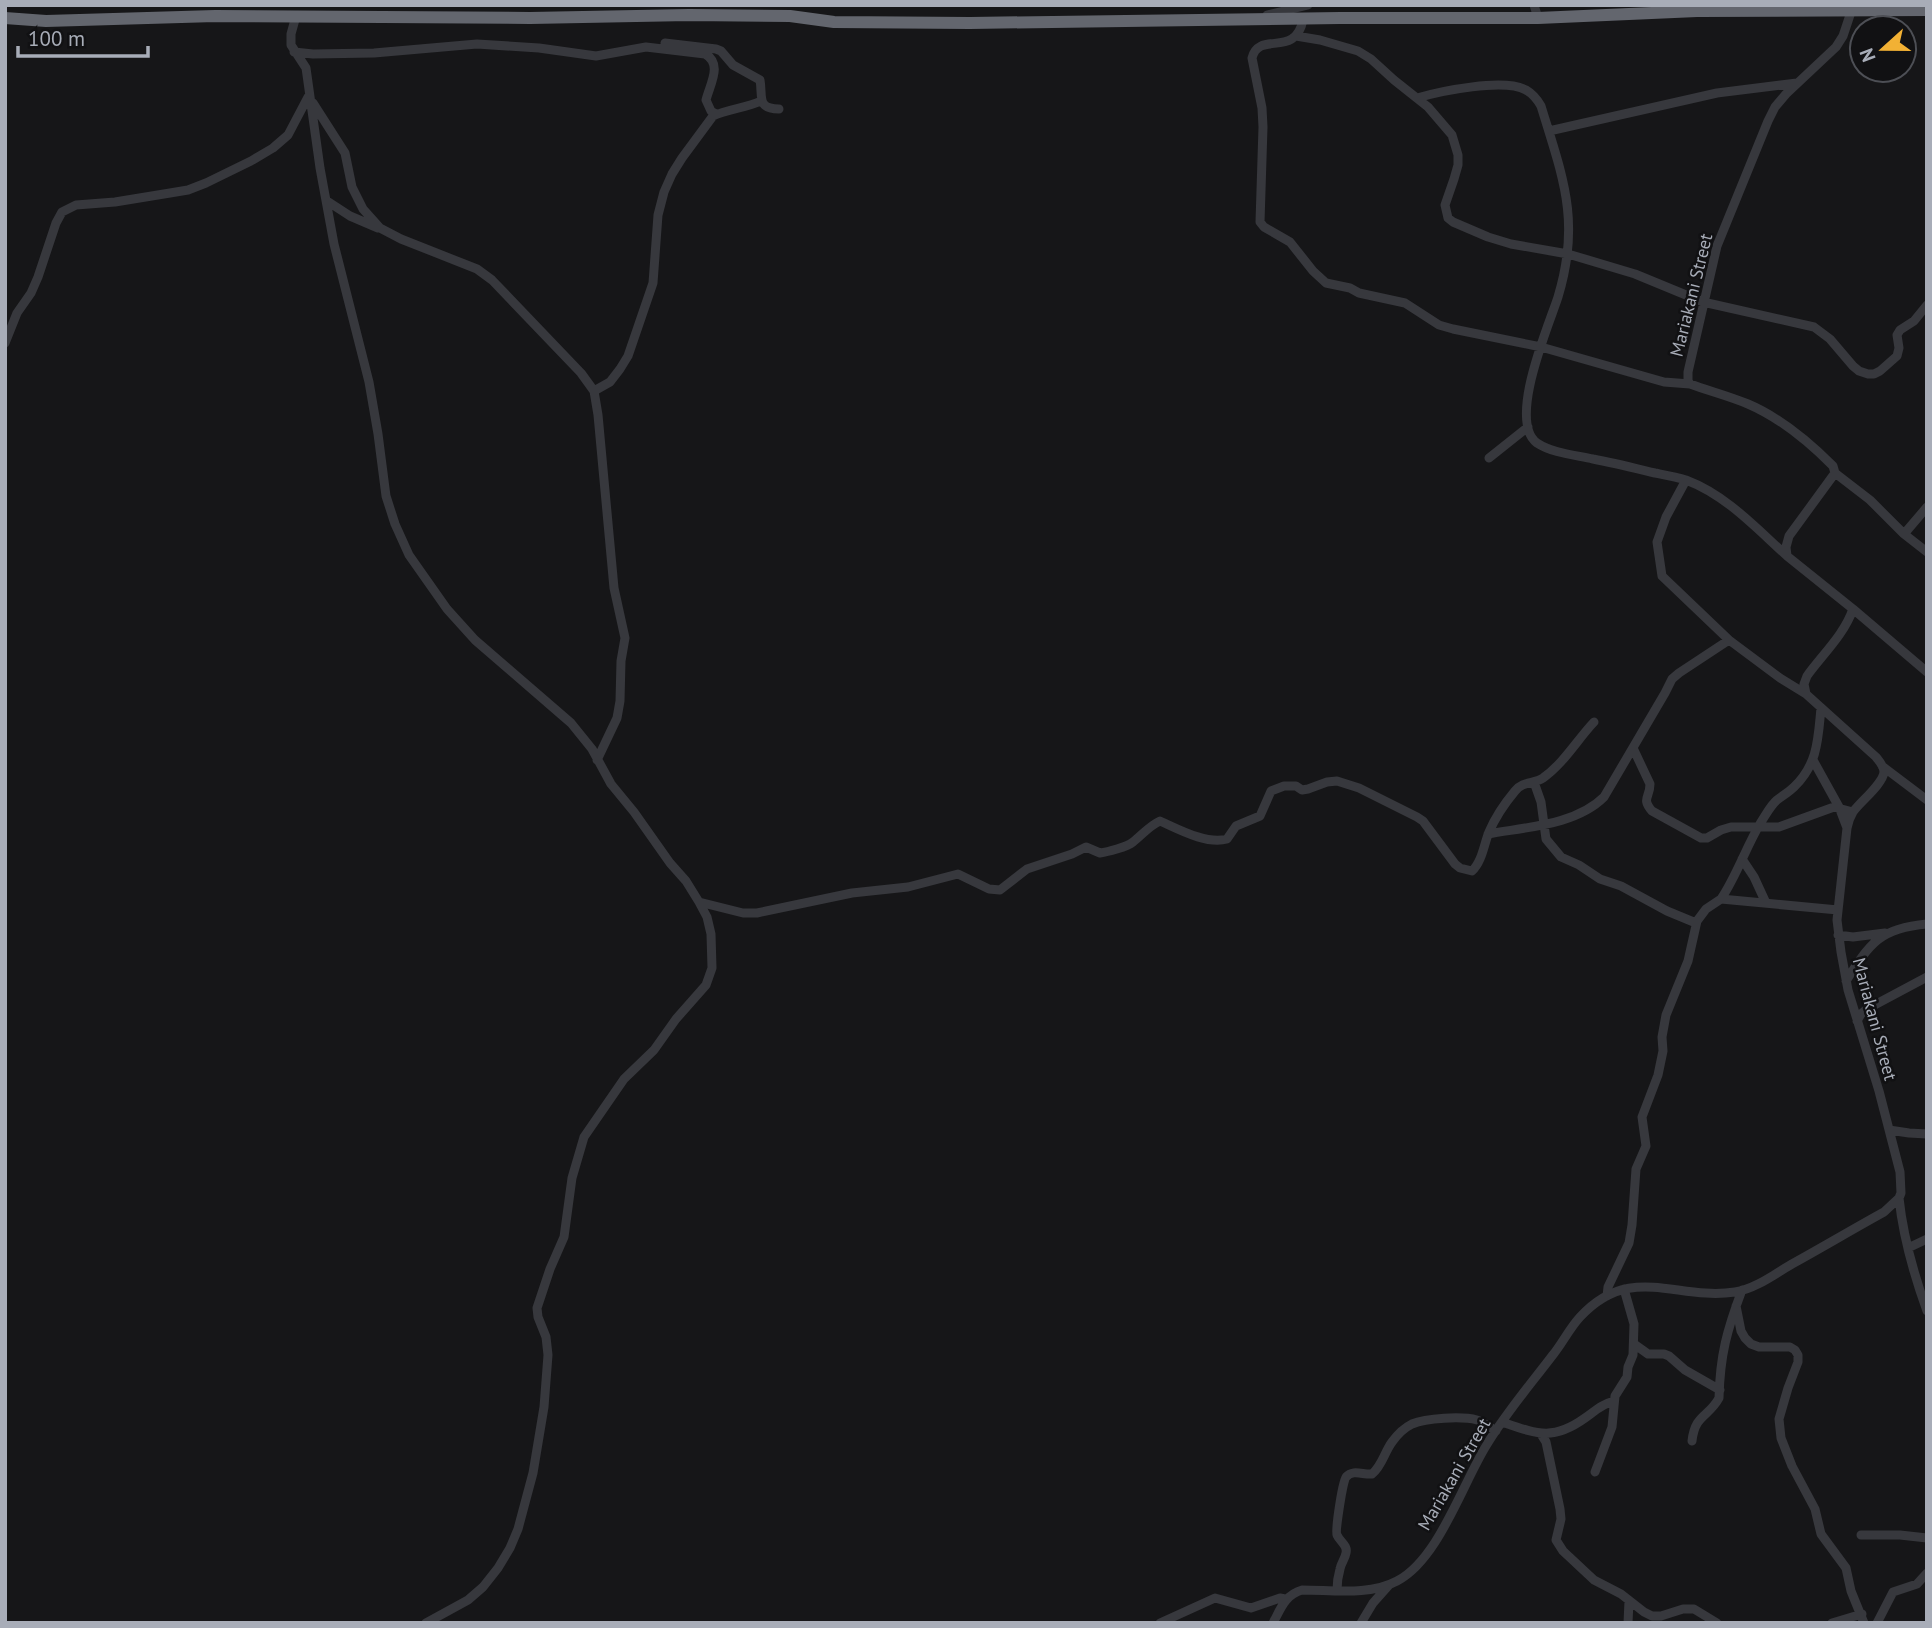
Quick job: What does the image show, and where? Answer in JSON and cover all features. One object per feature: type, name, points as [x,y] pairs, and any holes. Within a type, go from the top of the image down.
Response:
[{"type":"highway","points":[[5,18],[46,21],[202,16],[530,18],[688,15],[790,16],[834,22],[895,23],[1538,18],[1697,11],[1927,10]]},
{"type":"street","points":[[1248,19],[1308,5]]},
{"type":"street","points":[[1534,5],[1538,18]]},
{"type":"street","name":"Mariakani Street","points":[[1851,12],[1843,36],[1836,47],[1797,83],[1775,107],[1768,121],[1717,246],[1688,381],[1748,404],[1789,427],[1833,466],[1835,473],[1870,500],[1904,534],[1927,552]]},
{"type":"street","points":[[296,16],[290,39],[294,52],[306,68],[334,244],[374,410],[386,496],[405,547],[447,609],[475,640],[571,723],[592,749],[611,784],[670,863],[687,881],[707,917],[711,934],[713,961],[706,985],[676,1019],[654,1050],[624,1079],[584,1137],[572,1178],[564,1237],[537,1308],[548,1354],[544,1407],[533,1473],[518,1529],[504,1558],[483,1587],[468,1600],[426,1623]]},
{"type":"street","points":[[1303,20],[1296,36],[1284,42],[1260,46],[1252,54],[1262,108],[1262,224],[1290,242],[1312,271],[1326,283],[1405,303],[1453,330],[1541,347],[1664,382],[1690,384]]},
{"type":"street","points":[[1296,36],[1358,51],[1371,59],[1435,115],[1452,135],[1458,165],[1445,205],[1448,218],[1488,237],[1568,254],[1635,274],[1703,302],[1814,327],[1829,339],[1858,371],[1874,374],[1897,356],[1897,335],[1914,321],[1927,305]]},
{"type":"street","points":[[294,52],[374,53],[477,44],[539,48],[596,56],[665,43],[721,51],[738,69],[760,80],[761,101],[767,107],[779,109]]},
{"type":"street","points":[[646,47],[709,55],[714,62],[714,71],[707,104],[716,114]]},
{"type":"street","points":[[1549,131],[1717,93],[1797,83]]},
{"type":"street","points":[[1417,98],[1443,90],[1512,86],[1524,89],[1536,97],[1541,106],[1564,182],[1569,217],[1568,254],[1563,281],[1531,375],[1528,427],[1535,441],[1565,453],[1686,480],[1730,505],[1927,672]]},
{"type":"street","points":[[309,95],[345,153],[352,187],[363,209],[380,229]]},
{"type":"street","points":[[5,343],[17,313],[38,278],[62,212],[76,205],[115,202],[188,190],[206,183],[273,148],[288,135],[309,95]]},
{"type":"street","points":[[594,391],[610,382],[628,356],[653,283],[658,215],[672,174],[716,114],[761,101]]},
{"type":"street","points":[[327,201],[350,216],[477,269],[492,280],[581,373],[594,391],[614,588],[625,638],[617,718],[597,760]]},
{"type":"street","points":[[1489,458],[1528,427]]},
{"type":"street","points":[[1787,556],[1789,536],[1835,473]]},
{"type":"street","points":[[1686,480],[1666,517],[1657,542],[1660,568],[1667,583],[1728,640],[1806,694],[1862,744],[1882,766],[1927,800]]},
{"type":"street","points":[[1904,534],[1927,507]]},
{"type":"street","points":[[1806,694],[1804,684],[1807,676],[1840,634],[1853,609]]},
{"type":"street","points":[[1488,834],[1544,824],[1587,811],[1596,805],[1604,797],[1672,679],[1728,640]]},
{"type":"street","points":[[1607,1296],[1608,1287],[1629,1243],[1636,1169],[1646,1146],[1642,1117],[1658,1075],[1666,1015],[1689,961],[1696,923],[1706,909],[1721,899],[1731,884],[1758,826],[1777,801],[1797,784],[1813,760],[1818,747],[1821,708]]},
{"type":"street","points":[[699,902],[743,913],[757,913],[852,893],[908,887],[958,874],[989,889],[1000,890],[1027,869],[1086,847],[1104,853],[1127,845],[1160,821],[1187,833],[1222,841],[1230,837],[1236,825],[1260,816],[1271,791],[1284,786],[1296,786],[1302,790],[1333,781],[1359,788],[1418,817],[1455,864],[1471,871],[1478,865],[1488,834],[1514,792],[1520,786],[1541,780],[1562,762],[1579,737],[1594,722]]},
{"type":"street","points":[[1633,748],[1650,781],[1651,787],[1646,801],[1652,811],[1704,839],[1724,828],[1758,826],[1769,829],[1839,807],[1853,812]]},
{"type":"street","points":[[1813,760],[1839,807],[1847,828]]},
{"type":"street","name":"Mariakani Street","points":[[1160,1623],[1215,1598],[1251,1608],[1280,1598],[1286,1599],[1294,1592],[1302,1590],[1362,1590],[1390,1584],[1406,1576],[1423,1558],[1446,1524],[1476,1463],[1502,1422],[1580,1317],[1595,1303],[1624,1289],[1668,1288],[1720,1293],[1742,1290],[1884,1212],[1899,1198],[1900,1172],[1846,981],[1838,910],[1847,828],[1853,812],[1879,782],[1884,772],[1882,766]]},
{"type":"street","points":[[1534,782],[1541,802],[1546,839],[1561,857],[1696,923]]},
{"type":"street","points":[[1742,859],[1766,903]]},
{"type":"street","points":[[1721,899],[1838,910]]},
{"type":"street","points":[[1839,935],[1853,937],[1927,924]]},
{"type":"street","points":[[1846,981],[1857,962],[1885,933]]},
{"type":"street","points":[[1857,1021],[1867,1009],[1927,977]]},
{"type":"street","points":[[1889,1130],[1927,1134]]},
{"type":"street","points":[[1899,1198],[1913,1269],[1927,1310]]},
{"type":"street","points":[[1908,1248],[1927,1239]]},
{"type":"street","points":[[1595,1472],[1612,1427],[1614,1401],[1627,1377],[1634,1344],[1633,1316],[1624,1289]]},
{"type":"street","points":[[1692,1441],[1698,1422],[1717,1402],[1725,1340],[1742,1290]]},
{"type":"street","points":[[1736,1306],[1741,1331],[1751,1344],[1790,1347],[1798,1355],[1779,1419],[1781,1438],[1792,1466],[1815,1509],[1821,1534],[1846,1568],[1851,1591],[1863,1618],[1832,1623]]},
{"type":"street","points":[[1634,1344],[1648,1354],[1664,1353],[1670,1356],[1685,1370],[1720,1390]]},
{"type":"street","points":[[1502,1422],[1541,1434],[1561,1432],[1603,1405],[1614,1401]]},
{"type":"street","points":[[1336,1590],[1340,1569],[1347,1553],[1335,1527],[1346,1476],[1356,1472],[1365,1475],[1376,1471],[1391,1444],[1415,1423],[1467,1419],[1482,1422],[1496,1431]]},
{"type":"street","points":[[1541,1434],[1546,1442],[1560,1509],[1561,1519],[1556,1540],[1558,1545],[1594,1580],[1652,1616],[1694,1609],[1717,1623]]},
{"type":"street","points":[[1861,1535],[1927,1538]]},
{"type":"street","points":[[1877,1623],[1893,1592],[1917,1584],[1927,1573]]},
{"type":"street","points":[[1361,1623],[1390,1584]]},
{"type":"street","points":[[1273,1623],[1286,1599]]},
{"type":"street","points":[[1628,1623],[1629,1601]]}]
